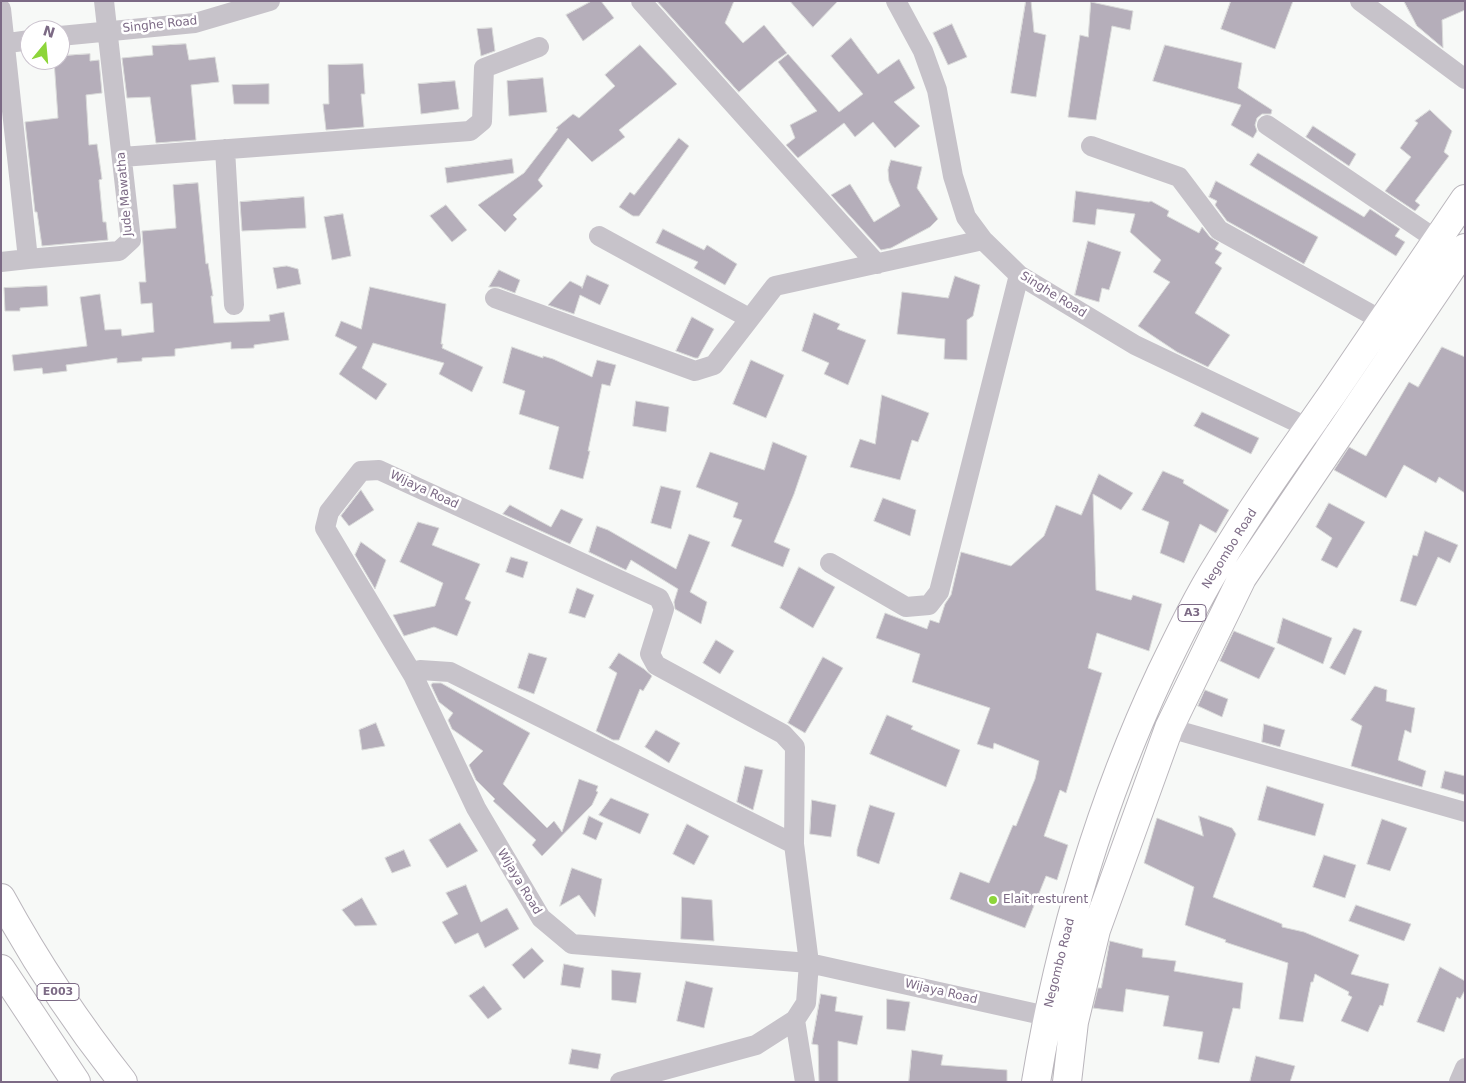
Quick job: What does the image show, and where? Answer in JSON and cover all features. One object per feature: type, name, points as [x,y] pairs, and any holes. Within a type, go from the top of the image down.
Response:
[{"type":"highway","name":"Negombo Road","points":[[1036,1082],[1047,1016],[1073,908],[1091,848],[1141,718],[1176,642],[1218,564],[1308,428],[1465,199]]},
{"type":"highway","name":"Negombo Road","points":[[1067,1082],[1074,1022],[1096,930],[1169,728],[1242,578],[1465,248]]},
{"type":"highway","name":"E003","points":[[1,898],[83,1031],[123,1082]]},
{"type":"highway","name":"E003","points":[[1,969],[76,1082]]},
{"type":"street","name":"Jude Mawatha","points":[[28,259],[119,251],[131,240],[104,1]]},
{"type":"street","name":"Singhe Road","points":[[70,35],[195,22],[270,1]]},
{"type":"street","points":[[641,1],[877,264]]},
{"type":"street","name":"Singhe Road","points":[[896,1],[923,51],[937,90],[952,176],[966,217],[983,240],[1019,275],[1135,345],[1334,440]]},
{"type":"street","points":[[1360,1],[1465,79]]},
{"type":"street","points":[[1,9],[3,43],[28,259],[1,262]]},
{"type":"street","points":[[3,43],[20,41]]},
{"type":"street","points":[[122,158],[470,131],[482,121],[484,68],[539,47]]},
{"type":"street","points":[[1268,125],[1437,240]]},
{"type":"street","points":[[1091,146],[1179,176],[1219,230],[1382,321]]},
{"type":"street","points":[[225,149],[234,305]]},
{"type":"street","points":[[599,236],[750,318]]},
{"type":"street","points":[[495,298],[695,371],[714,365],[775,286],[983,240]]},
{"type":"street","points":[[830,563],[906,607],[929,605],[939,592],[1019,275]]},
{"type":"street","name":"Wijaya Road","points":[[809,963],[794,844],[795,746],[783,734],[656,665],[650,654],[664,609],[660,598],[379,470],[361,471],[329,512],[324,528],[413,674],[476,808],[541,918],[572,944],[809,963],[1074,1022]]},
{"type":"street","points":[[413,674],[420,670],[450,672],[794,844]]},
{"type":"street","points":[[1169,728],[1465,812]]},
{"type":"street","points":[[620,1082],[756,1045],[795,1020],[806,1003],[809,963]]},
{"type":"street","points":[[795,1020],[805,1082]]},
{"type":"street","points":[[1459,1082],[1465,1068]]},
{"type":"building","points":[[592,1],[601,1],[614,18],[583,41],[566,15]]},
{"type":"building","points":[[657,1],[734,1],[725,23],[743,43],[764,25],[787,53],[739,92]]},
{"type":"building","points":[[790,1],[838,1],[813,27]]},
{"type":"building","points":[[1026,1],[1031,1],[1034,32],[1046,35],[1036,97],[1011,93]]},
{"type":"building","points":[[1231,1],[1293,1],[1275,49],[1221,29]]},
{"type":"building","points":[[1404,1],[1465,1],[1465,10],[1442,20],[1443,48],[1417,26]]},
{"type":"building","points":[[1091,2],[1133,11],[1130,30],[1112,26],[1096,120],[1068,117],[1080,35],[1088,37]]},
{"type":"building","points":[[952,24],[967,57],[948,65],[933,33]]},
{"type":"building","points":[[492,28],[495,51],[481,56],[477,29]]},
{"type":"building","points":[[851,38],[878,74],[899,59],[915,88],[894,102],[920,126],[895,148],[873,122],[855,137],[844,123],[798,158],[786,145],[795,138],[790,125],[817,111],[778,62],[788,54],[839,112],[863,94],[831,56]]},
{"type":"building","points":[[186,44],[189,60],[215,57],[219,82],[191,85],[196,140],[156,143],[150,97],[127,98],[122,58],[153,55],[152,46]]},
{"type":"building","points":[[640,45],[677,84],[619,130],[625,137],[592,162],[568,138],[538,180],[543,186],[513,215],[517,219],[505,232],[478,205],[524,173],[558,129],[556,128],[573,114],[579,118],[615,86],[605,75]]},
{"type":"building","points":[[1165,45],[1242,63],[1238,88],[1272,110],[1271,114],[1262,114],[1257,118],[1255,125],[1257,131],[1253,138],[1231,125],[1241,105],[1153,81]]},
{"type":"building","points":[[90,54],[90,61],[99,60],[102,93],[86,95],[89,145],[97,144],[102,179],[99,180],[103,222],[106,222],[108,240],[42,246],[37,212],[35,212],[25,122],[58,118],[55,70],[70,70],[70,55]]},
{"type":"building","points":[[363,64],[365,94],[361,94],[364,127],[326,130],[323,104],[329,104],[328,65]]},
{"type":"building","points":[[543,78],[547,112],[509,116],[507,81]]},
{"type":"building","points":[[455,81],[459,109],[421,114],[418,84]]},
{"type":"building","points":[[269,84],[269,104],[234,104],[232,85]]},
{"type":"building","points":[[1430,110],[1452,131],[1444,152],[1449,156],[1415,201],[1420,205],[1415,211],[1385,191],[1411,157],[1400,148],[1418,123],[1415,121]]},
{"type":"building","points":[[1313,126],[1356,154],[1349,166],[1306,137]]},
{"type":"building","points":[[679,138],[689,146],[639,216],[633,216],[619,207],[630,192],[634,195]]},
{"type":"building","points":[[1258,153],[1364,217],[1370,209],[1400,229],[1395,236],[1405,242],[1396,256],[1250,165]]},
{"type":"building","points":[[512,159],[514,173],[447,183],[445,168]]},
{"type":"building","points":[[891,160],[922,167],[917,188],[938,219],[930,227],[891,248],[881,250],[831,195],[850,184],[874,222],[900,206],[889,181],[888,170]]},
{"type":"building","points":[[1216,181],[1318,237],[1304,264],[1227,221],[1215,205],[1217,201],[1209,197]]},
{"type":"building","points":[[198,183],[206,264],[208,263],[213,296],[211,296],[214,323],[270,321],[269,315],[284,312],[289,340],[254,345],[254,348],[231,349],[231,342],[175,349],[175,356],[142,358],[142,361],[117,363],[117,358],[66,365],[67,371],[43,374],[42,368],[14,371],[12,355],[87,346],[80,297],[100,294],[105,330],[121,329],[122,336],[154,332],[152,303],[141,304],[139,282],[146,282],[142,231],[176,228],[173,185]]},
{"type":"building","points":[[1076,191],[1151,201],[1169,211],[1167,216],[1199,233],[1202,227],[1210,237],[1219,243],[1215,249],[1222,253],[1215,263],[1222,268],[1195,313],[1230,335],[1208,367],[1177,352],[1138,326],[1170,282],[1153,272],[1161,260],[1130,232],[1135,214],[1097,209],[1095,225],[1073,222]]},
{"type":"building","points":[[304,197],[306,228],[242,231],[240,202]]},
{"type":"building","points":[[446,205],[467,230],[452,242],[430,216]]},
{"type":"building","points":[[343,214],[351,256],[332,260],[324,217]]},
{"type":"building","points":[[663,229],[704,250],[707,245],[737,264],[725,285],[694,268],[698,262],[656,243]]},
{"type":"building","points":[[1088,241],[1121,252],[1109,290],[1102,288],[1099,302],[1075,295]]},
{"type":"building","points":[[287,266],[298,269],[301,284],[277,289],[273,268]]},
{"type":"building","points":[[499,270],[520,280],[515,293],[499,287],[489,287]]},
{"type":"building","points":[[587,275],[609,285],[600,305],[580,295],[574,314],[548,305],[570,281],[582,288]]},
{"type":"building","points":[[955,276],[980,285],[973,316],[967,320],[967,360],[944,359],[945,339],[897,334],[902,292],[948,298]]},
{"type":"building","points":[[47,286],[48,306],[20,308],[20,311],[5,311],[4,288]]},
{"type":"building","points":[[370,287],[446,304],[442,348],[483,367],[472,392],[439,374],[444,363],[373,343],[362,368],[387,384],[376,400],[339,374],[357,347],[335,336],[341,321],[361,329]]},
{"type":"building","points":[[814,313],[840,324],[837,329],[866,340],[848,385],[824,374],[829,363],[802,351]]},
{"type":"building","points":[[692,317],[714,329],[698,358],[676,351]]},
{"type":"building","points":[[512,347],[543,358],[543,356],[553,359],[592,377],[597,360],[616,365],[610,386],[602,384],[583,479],[549,469],[559,427],[519,414],[525,391],[503,383]]},
{"type":"building","points":[[1442,347],[1465,357],[1465,493],[1439,477],[1436,483],[1404,465],[1386,498],[1334,470],[1349,447],[1366,456],[1409,382],[1418,387]]},
{"type":"building","points":[[751,360],[784,375],[766,418],[733,404]]},
{"type":"building","points":[[882,395],[929,413],[918,442],[912,440],[900,480],[850,467],[860,439],[875,444]]},
{"type":"building","points":[[636,401],[669,407],[666,432],[633,426]]},
{"type":"building","points":[[1202,412],[1259,438],[1251,454],[1194,426]]},
{"type":"building","points":[[773,442],[807,456],[774,542],[790,549],[783,567],[731,546],[742,520],[733,517],[738,503],[696,487],[710,452],[764,470]]},
{"type":"building","points":[[1163,471],[1184,480],[1183,483],[1229,510],[1216,533],[1200,524],[1184,563],[1160,553],[1169,522],[1142,510]]},
{"type":"building","points":[[1099,474],[1133,493],[1121,510],[1093,494],[1096,590],[1131,600],[1133,595],[1162,604],[1149,651],[1097,633],[1088,668],[1102,673],[1066,793],[1060,790],[1044,836],[1068,845],[1057,880],[1046,876],[1025,928],[950,899],[960,872],[989,883],[1013,825],[1016,826],[1035,779],[1039,761],[994,743],[993,749],[977,744],[990,708],[912,682],[920,654],[876,638],[885,613],[927,629],[930,620],[939,623],[945,604],[951,595],[961,552],[1011,566],[1044,536],[1056,505],[1081,515]]},
{"type":"building","points":[[661,486],[681,491],[671,529],[651,523]]},
{"type":"building","points":[[361,490],[374,510],[349,526],[341,516]]},
{"type":"building","points":[[883,498],[916,510],[910,536],[874,521]]},
{"type":"building","points":[[1329,503],[1365,522],[1337,568],[1321,560],[1332,538],[1316,527]]},
{"type":"building","points":[[510,505],[551,527],[561,509],[583,519],[570,544],[503,514]]},
{"type":"building","points":[[418,522],[439,528],[432,545],[480,564],[465,599],[471,602],[457,636],[434,627],[404,636],[393,615],[435,606],[443,583],[400,562]]},
{"type":"building","points":[[597,526],[608,530],[676,569],[689,534],[710,542],[690,592],[707,602],[701,624],[675,609],[674,602],[678,589],[631,560],[626,570],[589,552]]},
{"type":"building","points":[[1425,531],[1458,545],[1450,563],[1438,557],[1416,606],[1400,601],[1413,555],[1417,556]]},
{"type":"building","points":[[361,542],[386,560],[375,589],[355,555]]},
{"type":"building","points":[[511,557],[528,562],[523,578],[506,572]]},
{"type":"building","points":[[799,567],[835,587],[813,628],[780,608]]},
{"type":"building","points":[[577,588],[594,595],[585,618],[569,613]]},
{"type":"building","points":[[1283,618],[1332,638],[1323,664],[1277,643]]},
{"type":"building","points":[[1354,628],[1362,631],[1345,675],[1330,668]]},
{"type":"building","points":[[1234,631],[1275,648],[1259,679],[1220,661]]},
{"type":"building","points":[[716,640],[734,651],[720,674],[703,663]]},
{"type":"building","points":[[529,653],[547,658],[534,694],[518,688]]},
{"type":"building","points":[[619,653],[652,676],[643,691],[640,689],[619,740],[613,740],[596,731],[617,673],[609,668]]},
{"type":"building","points":[[823,657],[843,668],[805,733],[788,723]]},
{"type":"building","points":[[433,683],[441,683],[530,733],[503,784],[547,828],[554,821],[562,832],[579,779],[598,786],[596,791],[598,792],[592,805],[542,856],[532,845],[536,840],[493,801],[495,799],[476,780],[469,765],[483,751],[452,729],[448,720],[453,713],[439,702],[431,685]]},
{"type":"building","points":[[1375,686],[1387,690],[1386,701],[1415,708],[1411,733],[1405,730],[1398,760],[1426,771],[1422,787],[1351,766],[1362,726],[1351,720]]},
{"type":"building","points":[[1205,690],[1228,699],[1222,717],[1198,706]]},
{"type":"building","points":[[887,715],[913,726],[911,729],[960,750],[946,787],[870,754]]},
{"type":"building","points":[[376,723],[385,746],[362,750],[359,730]]},
{"type":"building","points":[[1264,724],[1285,730],[1280,747],[1262,742]]},
{"type":"building","points":[[656,730],[680,743],[669,763],[645,747]]},
{"type":"building","points":[[745,766],[763,770],[753,810],[737,802]]},
{"type":"building","points":[[1445,771],[1465,776],[1465,795],[1441,788]]},
{"type":"building","points":[[1267,786],[1324,804],[1315,836],[1258,820]]},
{"type":"building","points":[[611,798],[649,814],[640,834],[599,815]]},
{"type":"building","points":[[812,800],[836,805],[831,837],[810,834]]},
{"type":"building","points":[[870,805],[895,813],[879,864],[857,856]]},
{"type":"building","points":[[589,816],[603,823],[596,840],[583,834]]},
{"type":"building","points":[[1199,816],[1232,828],[1236,834],[1213,897],[1282,924],[1282,927],[1304,932],[1359,955],[1351,974],[1389,984],[1383,1006],[1380,1005],[1368,1032],[1341,1021],[1352,997],[1348,995],[1349,992],[1315,974],[1313,982],[1311,982],[1303,1022],[1279,1019],[1288,963],[1225,942],[1226,940],[1185,925],[1194,887],[1144,863],[1157,818],[1203,836]]},
{"type":"building","points":[[1382,819],[1407,828],[1390,871],[1367,864]]},
{"type":"building","points":[[460,823],[478,851],[447,868],[429,840]]},
{"type":"building","points":[[687,824],[709,836],[694,865],[673,854]]},
{"type":"building","points":[[404,850],[411,866],[392,873],[385,858]]},
{"type":"building","points":[[1324,855],[1356,865],[1345,898],[1313,887]]},
{"type":"building","points":[[572,868],[602,879],[595,917],[579,895],[560,906]]},
{"type":"building","points":[[466,885],[481,922],[507,908],[519,929],[485,948],[478,933],[455,944],[442,922],[458,914],[446,893]]},
{"type":"building","points":[[682,897],[712,900],[714,941],[681,939]]},
{"type":"building","points":[[362,898],[377,925],[355,926],[342,910]]},
{"type":"building","points":[[1356,905],[1411,924],[1404,941],[1349,921]]},
{"type":"building","points":[[1110,941],[1143,949],[1142,957],[1176,961],[1174,971],[1243,983],[1240,1009],[1233,1008],[1219,1063],[1198,1059],[1203,1032],[1163,1026],[1169,996],[1126,989],[1123,1012],[1093,1008],[1098,988],[1101,988]]},
{"type":"building","points":[[532,948],[544,961],[524,979],[512,965]]},
{"type":"building","points":[[564,964],[584,968],[580,988],[561,985]]},
{"type":"building","points":[[1440,967],[1465,981],[1465,990],[1460,999],[1457,997],[1444,1032],[1417,1022]]},
{"type":"building","points":[[612,970],[641,973],[636,1003],[612,1000]]},
{"type":"building","points":[[686,981],[713,988],[704,1028],[677,1021]]},
{"type":"building","points":[[484,986],[502,1009],[488,1019],[469,996]]},
{"type":"building","points":[[821,994],[837,997],[835,1011],[863,1016],[857,1045],[838,1041],[838,1082],[819,1082],[818,1045],[812,1044]]},
{"type":"building","points":[[887,999],[910,1002],[905,1031],[887,1029]]},
{"type":"building","points":[[572,1049],[601,1054],[598,1069],[569,1064]]},
{"type":"building","points":[[912,1050],[943,1055],[941,1065],[1007,1070],[1007,1082],[909,1082]]},
{"type":"building","points":[[1256,1056],[1295,1066],[1290,1082],[1250,1082]]},
{"type":"place","name":"Elait resturent","points":[[993,900]]}]
